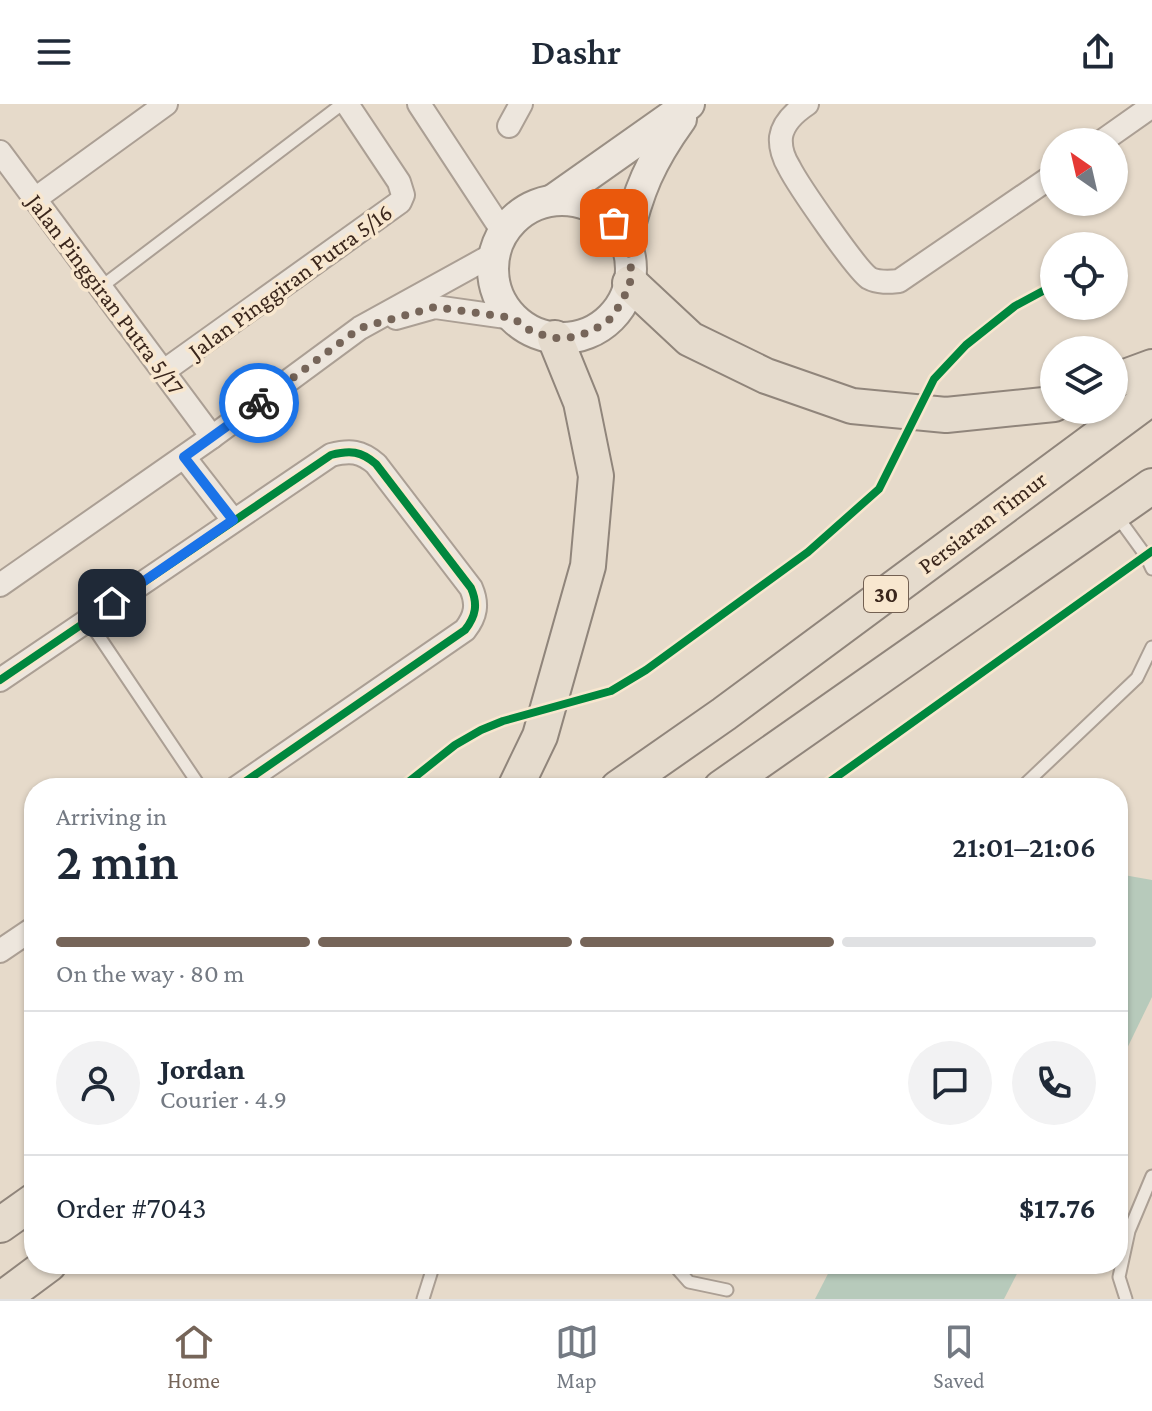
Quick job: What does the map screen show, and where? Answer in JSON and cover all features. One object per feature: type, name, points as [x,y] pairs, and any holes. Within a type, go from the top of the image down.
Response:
[{"type":"main road","points":[[630,283],[690,339],[766,376],[852,406],[946,415],[1040,405]]},
{"type":"main road","points":[[520,778],[540,736],[588,566],[596,476],[581,402],[555,338]]},
{"type":"main road","points":[[1128,376],[1152,367]]},
{"type":"main road","name":"Persiaran Timur","points":[[632,778],[724,714],[1152,397]]},
{"type":"main road","points":[[735,778],[1152,486]]},
{"type":"main road","points":[[0,1225],[24,1208]]},
{"type":"main road","points":[[2,1299],[36,1274]]},
{"type":"street","points":[[35,199],[166,104]]},
{"type":"street","name":"Jalan Pinggiran Putra 5/16","points":[[164,371],[400,202],[403,195],[399,182],[344,104]]},
{"type":"street","points":[[419,104],[499,243]]},
{"type":"street","points":[[509,126],[521,104]]},
{"type":"street","points":[[553,200],[575,201],[597,209],[614,223],[626,242],[631,263],[630,283],[610,319],[584,334],[555,338],[532,332],[513,318],[500,299],[493,277],[499,243],[516,217],[533,206],[553,200],[690,104]]},
{"type":"street","points":[[626,242],[637,198],[656,154],[690,104]]},
{"type":"street","points":[[807,104],[787,122],[781,137],[788,167],[861,271],[871,279],[885,283],[899,281],[1040,185]]},
{"type":"street","points":[[1121,128],[1152,106]]},
{"type":"street","name":"Jalan Pinggiran Putra 5/17","points":[[0,152],[212,437]]},
{"type":"street","points":[[0,585],[184,457],[360,328],[499,243]]},
{"type":"street","points":[[360,328],[435,307],[513,318]]},
{"type":"street","points":[[0,680],[331,455],[355,452],[365,455],[376,464],[471,588],[476,598],[473,620],[465,630],[250,778]]},
{"type":"street","points":[[184,457],[233,520]]},
{"type":"street","points":[[0,951],[24,935]]},
{"type":"lane","points":[[101,287],[344,104]]},
{"type":"lane","points":[[1114,512],[1151,567]]},
{"type":"lane","points":[[88,620],[194,778]]},
{"type":"lane","points":[[1032,778],[1137,678],[1152,647]]},
{"type":"lane","points":[[1128,1236],[1152,1176]]},
{"type":"lane","points":[[423,1299],[431,1274]]},
{"type":"lane","points":[[682,1274],[689,1282],[727,1290]]},
{"type":"lane","points":[[1120,1274],[1126,1299]]},
{"type":"shaded area","points":[[1128,876],[1152,880],[1152,997],[1128,1046]]},
{"type":"shaded area","points":[[828,1274],[1017,1274],[1004,1299],[815,1299]]},
{"type":"cycle path","points":[[414,778],[455,745],[481,730],[611,691],[646,670],[808,552],[879,489],[934,379],[966,345],[1015,306],[1040,293]]},
{"type":"cycle path","points":[[0,680],[331,455],[360,454],[376,464],[471,588],[475,599],[474,615],[465,630],[250,778]]},
{"type":"cycle path","points":[[835,778],[1152,551]]},
{"type":"way so far","points":[[259,403],[360,328],[435,307],[513,318],[532,332],[555,338],[575,337],[594,330],[610,319],[630,283],[631,263],[626,242],[614,223]]},
{"type":"route","points":[[112,603],[233,520],[184,457],[259,403]]}]
